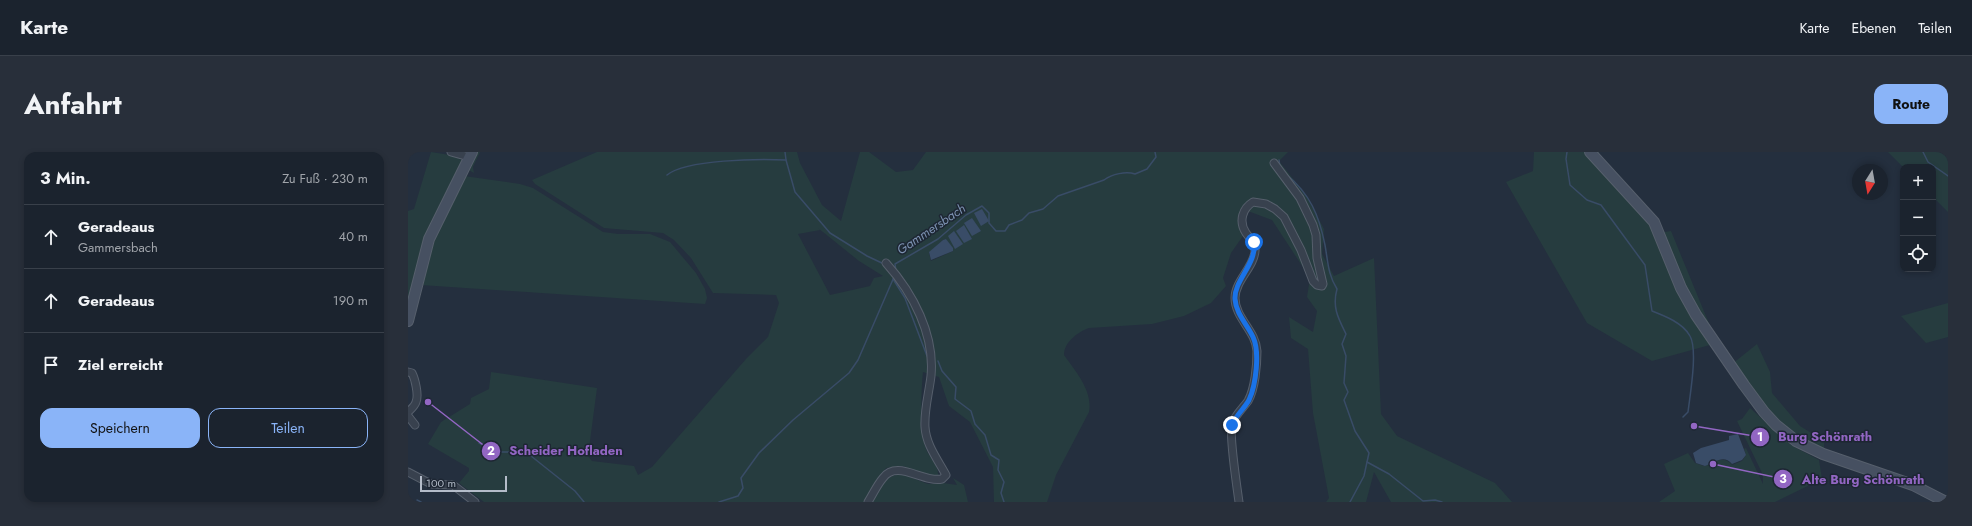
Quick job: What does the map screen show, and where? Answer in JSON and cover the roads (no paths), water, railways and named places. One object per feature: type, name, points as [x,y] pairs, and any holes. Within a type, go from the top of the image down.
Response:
[{"type":"street","points":[[408,321],[429,239],[471,155],[451,152]]},
{"type":"street","points":[[1590,152],[1654,222],[1681,288],[1696,315],[1744,385],[1764,412],[1776,425],[1796,441],[1823,454],[1913,485],[1946,502]]},
{"type":"street","points":[[1239,502],[1232,425],[1253,390],[1257,351],[1254,338],[1239,314],[1235,297],[1255,251],[1254,242],[1245,232],[1242,216],[1246,206],[1253,202],[1266,204],[1275,209],[1284,217],[1298,243],[1313,281],[1317,285],[1322,286],[1323,284],[1317,258],[1316,235],[1313,225],[1300,198],[1274,163]]},
{"type":"street","points":[[868,502],[883,477],[888,473],[903,470],[934,480],[942,479],[946,474],[930,448],[925,428],[932,355],[926,331],[917,310],[899,278],[886,263]]},
{"type":"street","points":[[408,372],[412,373],[414,377],[417,399],[416,403],[408,412]]},
{"type":"street","points":[[408,416],[415,426]]},
{"type":"street","points":[[408,472],[432,484],[453,485],[475,502]]},
{"type":"water","points":[[982,209],[989,221],[981,226],[974,213]]},
{"type":"water","points":[[972,218],[981,231],[972,236],[964,223]]},
{"type":"water","points":[[964,225],[972,239],[964,243],[956,231]]},
{"type":"water","points":[[954,231],[963,244],[955,249],[948,236]]},
{"type":"water","points":[[946,239],[953,248],[953,251],[931,260],[929,252]]},
{"type":"water","points":[[1738,434],[1746,455],[1742,460],[1732,464],[1723,459],[1705,466],[1696,463],[1693,453],[1701,448],[1729,440],[1729,436]]},
{"type":"waterway","points":[[785,152],[795,192],[830,233],[867,256],[884,264]]},
{"type":"waterway","name":"Gammersbach","points":[[896,271],[895,264],[938,239],[966,215],[982,206],[989,213],[989,223],[996,231],[1005,231],[1009,225],[1022,220],[1029,213],[1043,209],[1058,196],[1115,175],[1123,173],[1135,174],[1147,169],[1156,157],[1155,152]]},
{"type":"waterway","points":[[1567,152],[1566,159],[1570,185],[1587,200],[1601,205],[1645,265],[1652,311],[1683,327],[1690,336],[1693,351],[1693,373],[1688,412],[1683,417]]},
{"type":"waterway","points":[[1923,152],[1928,162],[1948,176]]},
{"type":"waterway","points":[[667,175],[677,170],[706,163],[742,160],[786,160]]},
{"type":"waterway","points":[[1279,160],[1280,167]]},
{"type":"waterway","points":[[1286,174],[1307,197],[1320,224],[1330,273],[1337,289],[1335,301],[1337,312],[1346,334],[1342,344],[1346,356],[1344,383],[1348,392],[1344,400],[1355,431],[1369,453],[1367,462],[1389,474],[1423,501],[1435,500],[1442,502]]},
{"type":"waterway","name":"Gammersbach","points":[[719,502],[738,496],[743,488],[741,478],[759,453],[793,420],[849,373],[858,360],[894,277]]},
{"type":"waterway","points":[[893,279],[905,298],[927,356]]},
{"type":"waterway","points":[[938,361],[942,371],[956,387],[955,399],[971,411],[975,424],[985,435],[991,455],[999,460],[998,470],[1004,482],[1001,493],[1004,502]]},
{"type":"waterway","points":[[479,443],[497,452],[526,452],[575,491],[584,502]]},
{"type":"waterway","points":[[1350,502],[1364,476],[1367,462]]},
{"type":"waterway","points":[[417,500],[421,502]]},
{"type":"place","name":"Scheider Hofladen","points":[[428,402]]},
{"type":"place","name":"Burg Schönrath","points":[[1694,426]]},
{"type":"place","name":"Alte Burg Schönrath","points":[[1713,464]]}]
